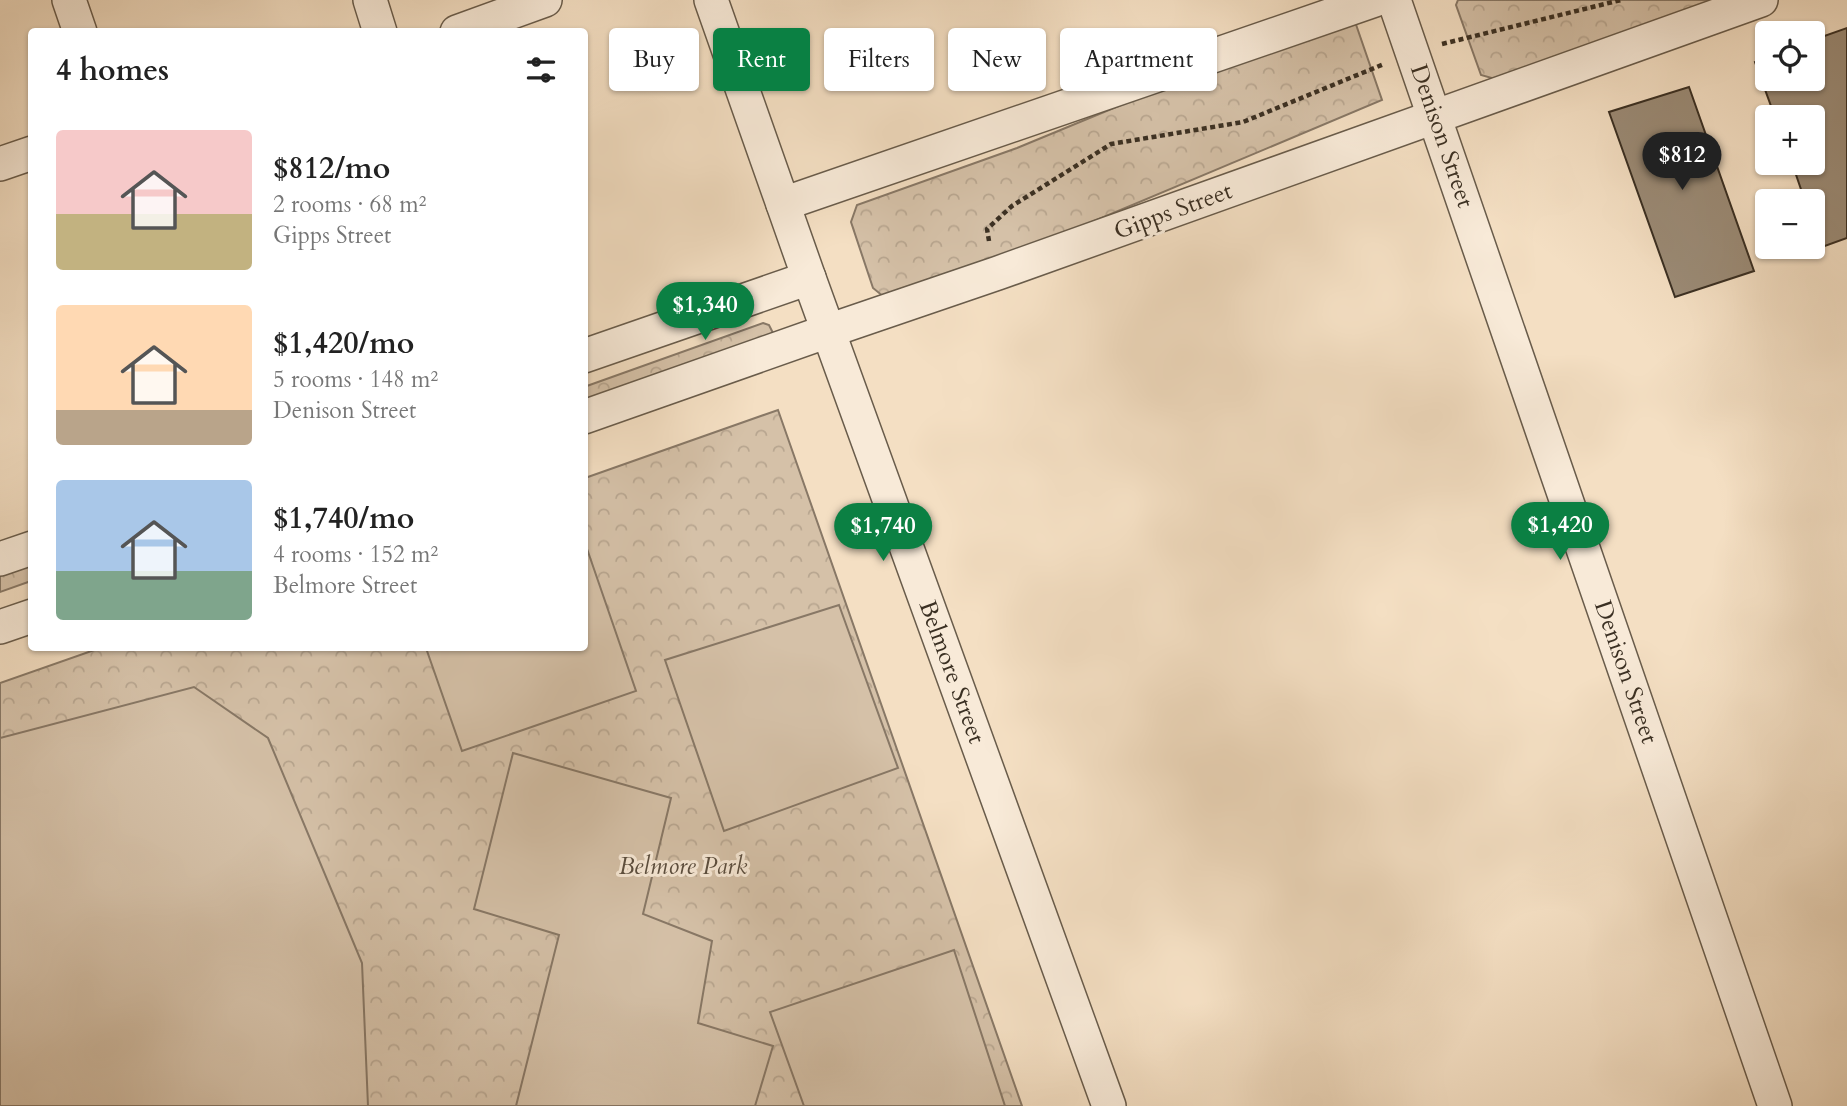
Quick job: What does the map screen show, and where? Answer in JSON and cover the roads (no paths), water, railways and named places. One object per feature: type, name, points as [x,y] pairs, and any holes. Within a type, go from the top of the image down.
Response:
[{"type":"street","points":[[69,0],[79,28]]},
{"type":"street","points":[[370,0],[379,28]]},
{"type":"street","points":[[468,28],[545,0]]},
{"type":"street","name":"Belmore Street","points":[[711,0],[1109,1106]]},
{"type":"street","points":[[783,204],[1375,0]]},
{"type":"street","name":"Denison Street","points":[[1394,0],[1775,1106]]},
{"type":"street","name":"Gipps Street","points":[[588,416],[999,273],[1761,0]]},
{"type":"street","points":[[0,164],[28,154]]},
{"type":"street","points":[[588,355],[809,278]]},
{"type":"street","points":[[0,559],[28,549]]},
{"type":"street","points":[[0,626],[28,617]]},
{"type":"park label","name":"Belmore Park","points":[[683,866]]}]
